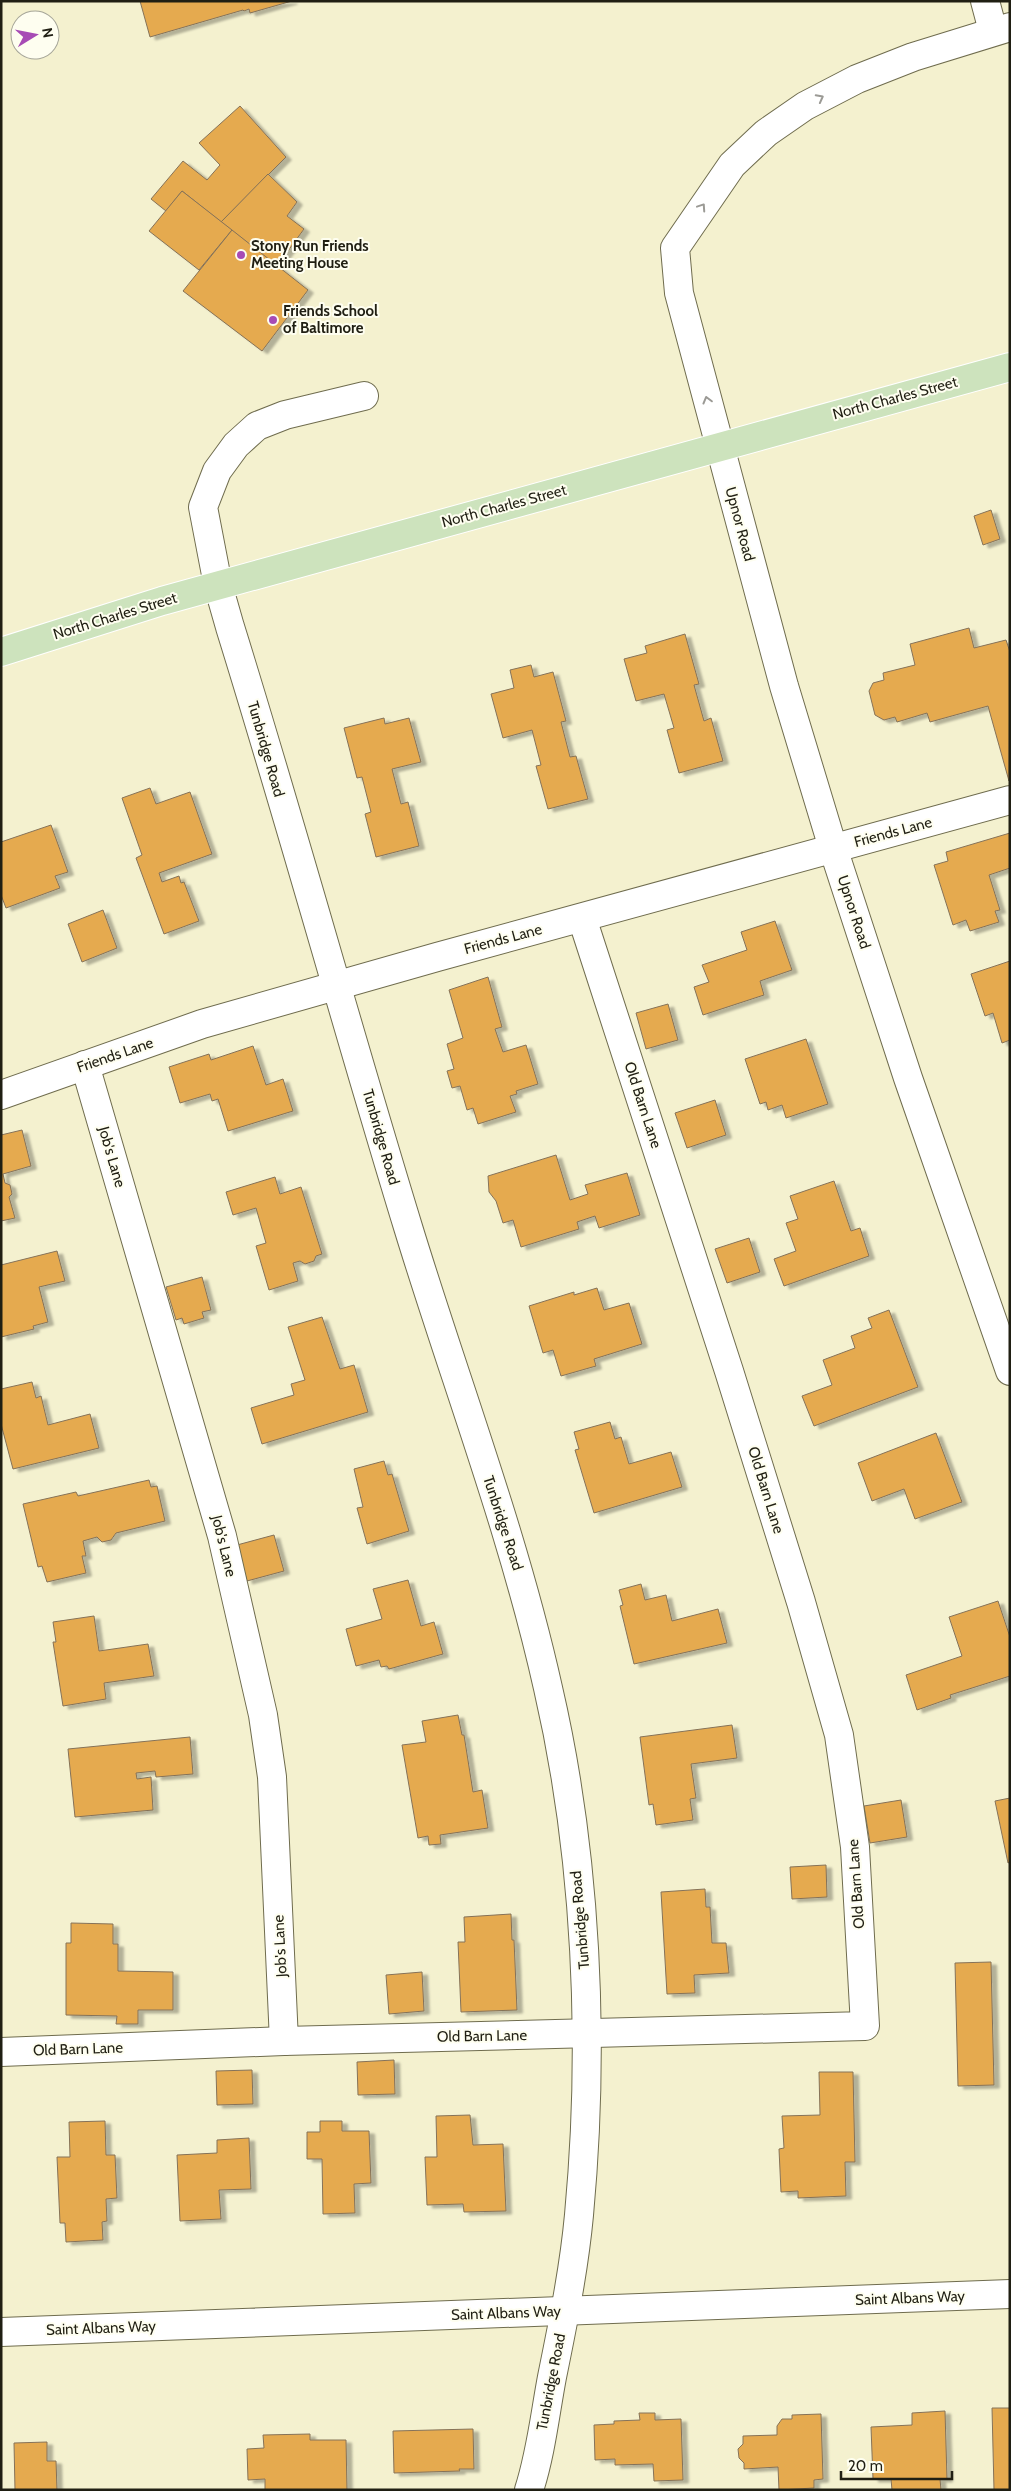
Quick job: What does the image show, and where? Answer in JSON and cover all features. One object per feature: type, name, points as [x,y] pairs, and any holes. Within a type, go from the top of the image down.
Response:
[{"type":"main road","name":"North Charles Street","points":[[1,652],[218,585],[1010,367]]},
{"type":"street","points":[[985,1],[1001,29]]},
{"type":"street","name":"Upnor Road","points":[[1001,29],[913,57],[857,79],[797,111],[766,133],[732,165],[675,248],[679,292],[784,686],[833,848],[908,1078],[1010,1371]]},
{"type":"street","name":"Tunbridge Road","points":[[364,396],[285,415],[257,426],[236,445],[217,471],[202,507],[218,585],[436,1322],[524,1588],[549,1691],[572,1832],[584,1964],[587,2033],[579,2218],[566,2311],[529,2490]]},
{"type":"street","name":"Friends Lane","points":[[1,1095],[202,1024],[1010,800]]},
{"type":"street","name":"Old Barn Lane","points":[[1,2052],[284,2041],[864,2026],[855,1847],[839,1735],[801,1602],[729,1371],[582,918]]},
{"type":"street","name":"Job's Lane","points":[[85,1065],[222,1536],[263,1715],[272,1777],[284,2041]]},
{"type":"street","name":"Saint Albans Way","points":[[1,2332],[1010,2294]]},
{"type":"building","points":[[140,1],[292,1],[250,13],[249,9],[243,10],[150,37]]},
{"type":"building","points":[[240,106],[286,157],[221,222],[182,191],[166,211],[151,199],[183,161],[207,180],[220,165],[199,143]]},
{"type":"building","points":[[268,174],[297,202],[287,216],[304,229],[277,266],[221,222]]},
{"type":"building","points":[[182,191],[232,230],[199,270],[149,231]]},
{"type":"building","points":[[232,230],[308,290],[262,351],[183,291]]},
{"type":"building","points":[[991,510],[1000,539],[983,545],[974,516]]},
{"type":"building","points":[[969,628],[974,648],[1006,640],[1010,652],[1009,781],[988,706],[930,722],[927,713],[897,722],[895,717],[884,720],[875,715],[869,691],[873,683],[884,680],[883,673],[915,665],[910,644]]},
{"type":"building","points":[[685,634],[699,684],[694,685],[704,721],[711,718],[723,761],[679,773],[667,730],[674,728],[664,694],[636,701],[624,659],[647,653],[645,646]]},
{"type":"building","points":[[531,665],[534,677],[553,672],[566,721],[561,722],[570,757],[576,756],[588,799],[548,809],[536,766],[541,765],[532,730],[503,738],[491,694],[514,688],[510,670]]},
{"type":"building","points":[[384,718],[385,724],[409,718],[421,762],[392,769],[401,804],[408,802],[419,846],[376,857],[365,814],[371,812],[362,777],[357,778],[344,728]]},
{"type":"building","points":[[150,788],[156,804],[190,792],[212,854],[159,873],[162,882],[179,876],[181,883],[184,882],[199,921],[164,934],[136,858],[142,855],[122,798]]},
{"type":"building","points":[[51,825],[68,872],[55,876],[60,888],[6,908],[1,895],[1,842]]},
{"type":"building","points":[[1010,833],[1010,868],[989,875],[1000,910],[995,911],[999,922],[970,931],[966,920],[953,925],[934,865],[948,861],[946,852]]},
{"type":"building","points":[[103,910],[117,948],[82,962],[68,924]]},
{"type":"building","points":[[775,921],[792,970],[760,981],[764,995],[703,1015],[694,987],[709,982],[702,965],[747,950],[741,932]]},
{"type":"building","points":[[1010,961],[1010,1040],[1002,1043],[993,1013],[985,1016],[971,974]]},
{"type":"building","points":[[488,977],[502,1027],[495,1029],[503,1052],[526,1045],[538,1084],[516,1091],[517,1094],[510,1096],[516,1112],[478,1124],[473,1108],[467,1110],[460,1086],[452,1088],[447,1071],[454,1069],[447,1044],[463,1038],[449,990]]},
{"type":"building","points":[[668,1004],[678,1040],[646,1049],[636,1013]]},
{"type":"building","points":[[806,1039],[828,1104],[786,1118],[782,1105],[768,1110],[766,1102],[760,1104],[745,1059]]},
{"type":"building","points":[[253,1046],[266,1085],[283,1079],[293,1111],[228,1131],[218,1099],[212,1101],[210,1094],[180,1103],[169,1067],[209,1054],[211,1060]]},
{"type":"building","points":[[715,1100],[726,1135],[687,1148],[675,1113]]},
{"type":"building","points":[[22,1130],[31,1166],[3,1174],[5,1183],[10,1185],[12,1194],[9,1197],[15,1218],[1,1221],[1,1135]]},
{"type":"building","points":[[556,1155],[570,1200],[588,1194],[585,1185],[627,1173],[640,1215],[599,1228],[595,1216],[577,1222],[579,1229],[521,1247],[513,1220],[503,1223],[496,1201],[489,1192],[488,1176]]},
{"type":"building","points":[[275,1177],[280,1194],[301,1187],[322,1254],[316,1256],[314,1261],[305,1264],[300,1261],[293,1263],[298,1281],[269,1290],[256,1246],[266,1243],[256,1208],[233,1215],[226,1192]]},
{"type":"building","points":[[834,1181],[851,1231],[860,1228],[869,1256],[784,1286],[774,1259],[796,1251],[786,1223],[798,1219],[790,1196]]},
{"type":"building","points":[[749,1238],[760,1272],[727,1283],[715,1249]]},
{"type":"building","points":[[57,1251],[65,1281],[39,1287],[48,1322],[33,1326],[34,1329],[1,1337],[1,1265]]},
{"type":"building","points":[[202,1277],[211,1310],[202,1312],[204,1318],[184,1324],[182,1318],[176,1320],[166,1287]]},
{"type":"building","points":[[597,1288],[604,1310],[629,1303],[642,1344],[594,1359],[596,1366],[561,1376],[553,1350],[543,1353],[529,1306],[574,1292],[574,1295]]},
{"type":"building","points":[[889,1310],[918,1387],[814,1426],[802,1396],[832,1385],[823,1360],[855,1348],[851,1336],[872,1328],[868,1318]]},
{"type":"building","points":[[322,1317],[340,1369],[354,1365],[368,1412],[262,1444],[251,1408],[294,1395],[291,1384],[305,1380],[288,1327]]},
{"type":"building","points":[[32,1382],[36,1398],[41,1396],[48,1425],[90,1414],[99,1448],[13,1469],[1,1424],[1,1389]]},
{"type":"building","points":[[610,1422],[615,1439],[621,1437],[629,1464],[671,1452],[682,1487],[594,1513],[575,1450],[579,1449],[574,1432]]},
{"type":"building","points":[[936,1433],[962,1502],[915,1519],[904,1489],[872,1501],[858,1463]]},
{"type":"building","points":[[384,1461],[388,1475],[392,1474],[409,1531],[367,1544],[357,1508],[363,1507],[354,1469]]},
{"type":"building","points":[[149,1480],[151,1487],[157,1486],[165,1521],[116,1533],[111,1540],[102,1542],[97,1537],[83,1541],[86,1556],[82,1556],[86,1573],[47,1582],[42,1566],[38,1567],[23,1504],[76,1492],[78,1496]]},
{"type":"building","points":[[274,1535],[284,1571],[247,1581],[237,1545]]},
{"type":"building","points":[[408,1580],[421,1626],[434,1622],[443,1654],[389,1669],[387,1666],[381,1667],[379,1660],[356,1666],[346,1629],[382,1619],[373,1589]]},
{"type":"building","points":[[641,1584],[645,1600],[666,1595],[672,1621],[718,1609],[727,1643],[634,1664],[620,1606],[623,1605],[619,1590]]},
{"type":"building","points":[[998,1601],[1010,1637],[1010,1676],[950,1695],[951,1698],[917,1710],[906,1675],[962,1656],[949,1617]]},
{"type":"building","points":[[94,1616],[99,1651],[148,1644],[154,1676],[104,1683],[106,1699],[63,1706],[53,1642],[56,1642],[53,1622]]},
{"type":"building","points":[[458,1715],[462,1735],[464,1735],[473,1792],[482,1790],[488,1828],[440,1835],[441,1844],[429,1845],[428,1836],[418,1838],[402,1745],[426,1742],[422,1721]]},
{"type":"building","points":[[732,1725],[737,1758],[691,1764],[696,1798],[690,1799],[693,1820],[656,1825],[653,1804],[649,1805],[640,1737]]},
{"type":"building","points":[[190,1737],[193,1774],[156,1777],[155,1771],[136,1773],[137,1779],[151,1777],[153,1810],[75,1817],[68,1749]]},
{"type":"building","points":[[1010,1798],[1010,1862],[1008,1863],[995,1801]]},
{"type":"building","points":[[901,1800],[907,1837],[870,1843],[864,1806]]},
{"type":"building","points":[[826,1865],[827,1897],[792,1899],[790,1867]]},
{"type":"building","points":[[705,1889],[706,1907],[710,1907],[712,1943],[726,1943],[729,1973],[694,1975],[695,1993],[667,1994],[661,1892]]},
{"type":"building","points":[[511,1914],[517,2010],[461,2012],[458,1942],[465,1942],[464,1917]]},
{"type":"building","points":[[71,1923],[113,1924],[113,1944],[118,1944],[118,1971],[173,1972],[173,2010],[138,2010],[138,2024],[116,2024],[117,2016],[66,2015],[66,1943],[71,1943]]},
{"type":"building","points":[[991,1962],[994,2085],[958,2086],[955,1963]]},
{"type":"building","points":[[422,1972],[424,2011],[389,2014],[386,1975]]},
{"type":"building","points":[[394,2060],[395,2094],[358,2095],[357,2062]]},
{"type":"building","points":[[252,2070],[253,2104],[217,2105],[216,2071]]},
{"type":"building","points":[[819,2072],[853,2072],[855,2162],[845,2162],[846,2196],[798,2198],[798,2191],[781,2192],[779,2149],[784,2148],[782,2116],[820,2115]]},
{"type":"building","points":[[470,2115],[473,2145],[503,2144],[506,2211],[464,2212],[463,2204],[427,2205],[425,2157],[437,2157],[436,2116]]},
{"type":"building","points":[[105,2121],[106,2155],[115,2155],[117,2198],[106,2199],[107,2221],[102,2222],[103,2240],[66,2242],[65,2223],[60,2223],[57,2157],[70,2157],[69,2122]]},
{"type":"building","points":[[320,2121],[342,2121],[342,2131],[369,2131],[371,2183],[354,2184],[355,2213],[323,2214],[322,2159],[307,2159],[307,2132],[320,2132]]},
{"type":"building","points":[[249,2138],[251,2189],[219,2190],[221,2219],[180,2221],[177,2155],[217,2153],[217,2140]]},
{"type":"building","points":[[992,2408],[1010,2408],[1010,2490],[994,2490]]},
{"type":"building","points":[[945,2411],[947,2479],[940,2479],[941,2490],[892,2490],[891,2479],[873,2479],[871,2427],[912,2425],[912,2413]]},
{"type":"building","points":[[639,2413],[655,2413],[655,2420],[681,2419],[683,2480],[654,2481],[653,2464],[615,2465],[615,2459],[595,2460],[594,2425],[614,2424],[614,2421],[640,2420]]},
{"type":"building","points":[[821,2414],[823,2479],[814,2480],[814,2488],[779,2490],[778,2467],[744,2469],[744,2463],[739,2458],[738,2449],[743,2444],[743,2436],[777,2435],[777,2426],[782,2419],[792,2419],[792,2415]]},
{"type":"building","points":[[473,2429],[474,2469],[394,2473],[393,2431]]},
{"type":"building","points":[[310,2434],[310,2440],[346,2440],[347,2490],[265,2490],[265,2479],[248,2480],[247,2449],[264,2448],[263,2435]]},
{"type":"building","points":[[47,2442],[47,2461],[56,2461],[57,2490],[15,2490],[14,2443]]},
{"type":"place","name":"Stony Run Friends Meeting House","points":[[241,255]]},
{"type":"place","name":"Friends School of Baltimore","points":[[273,320]]}]
